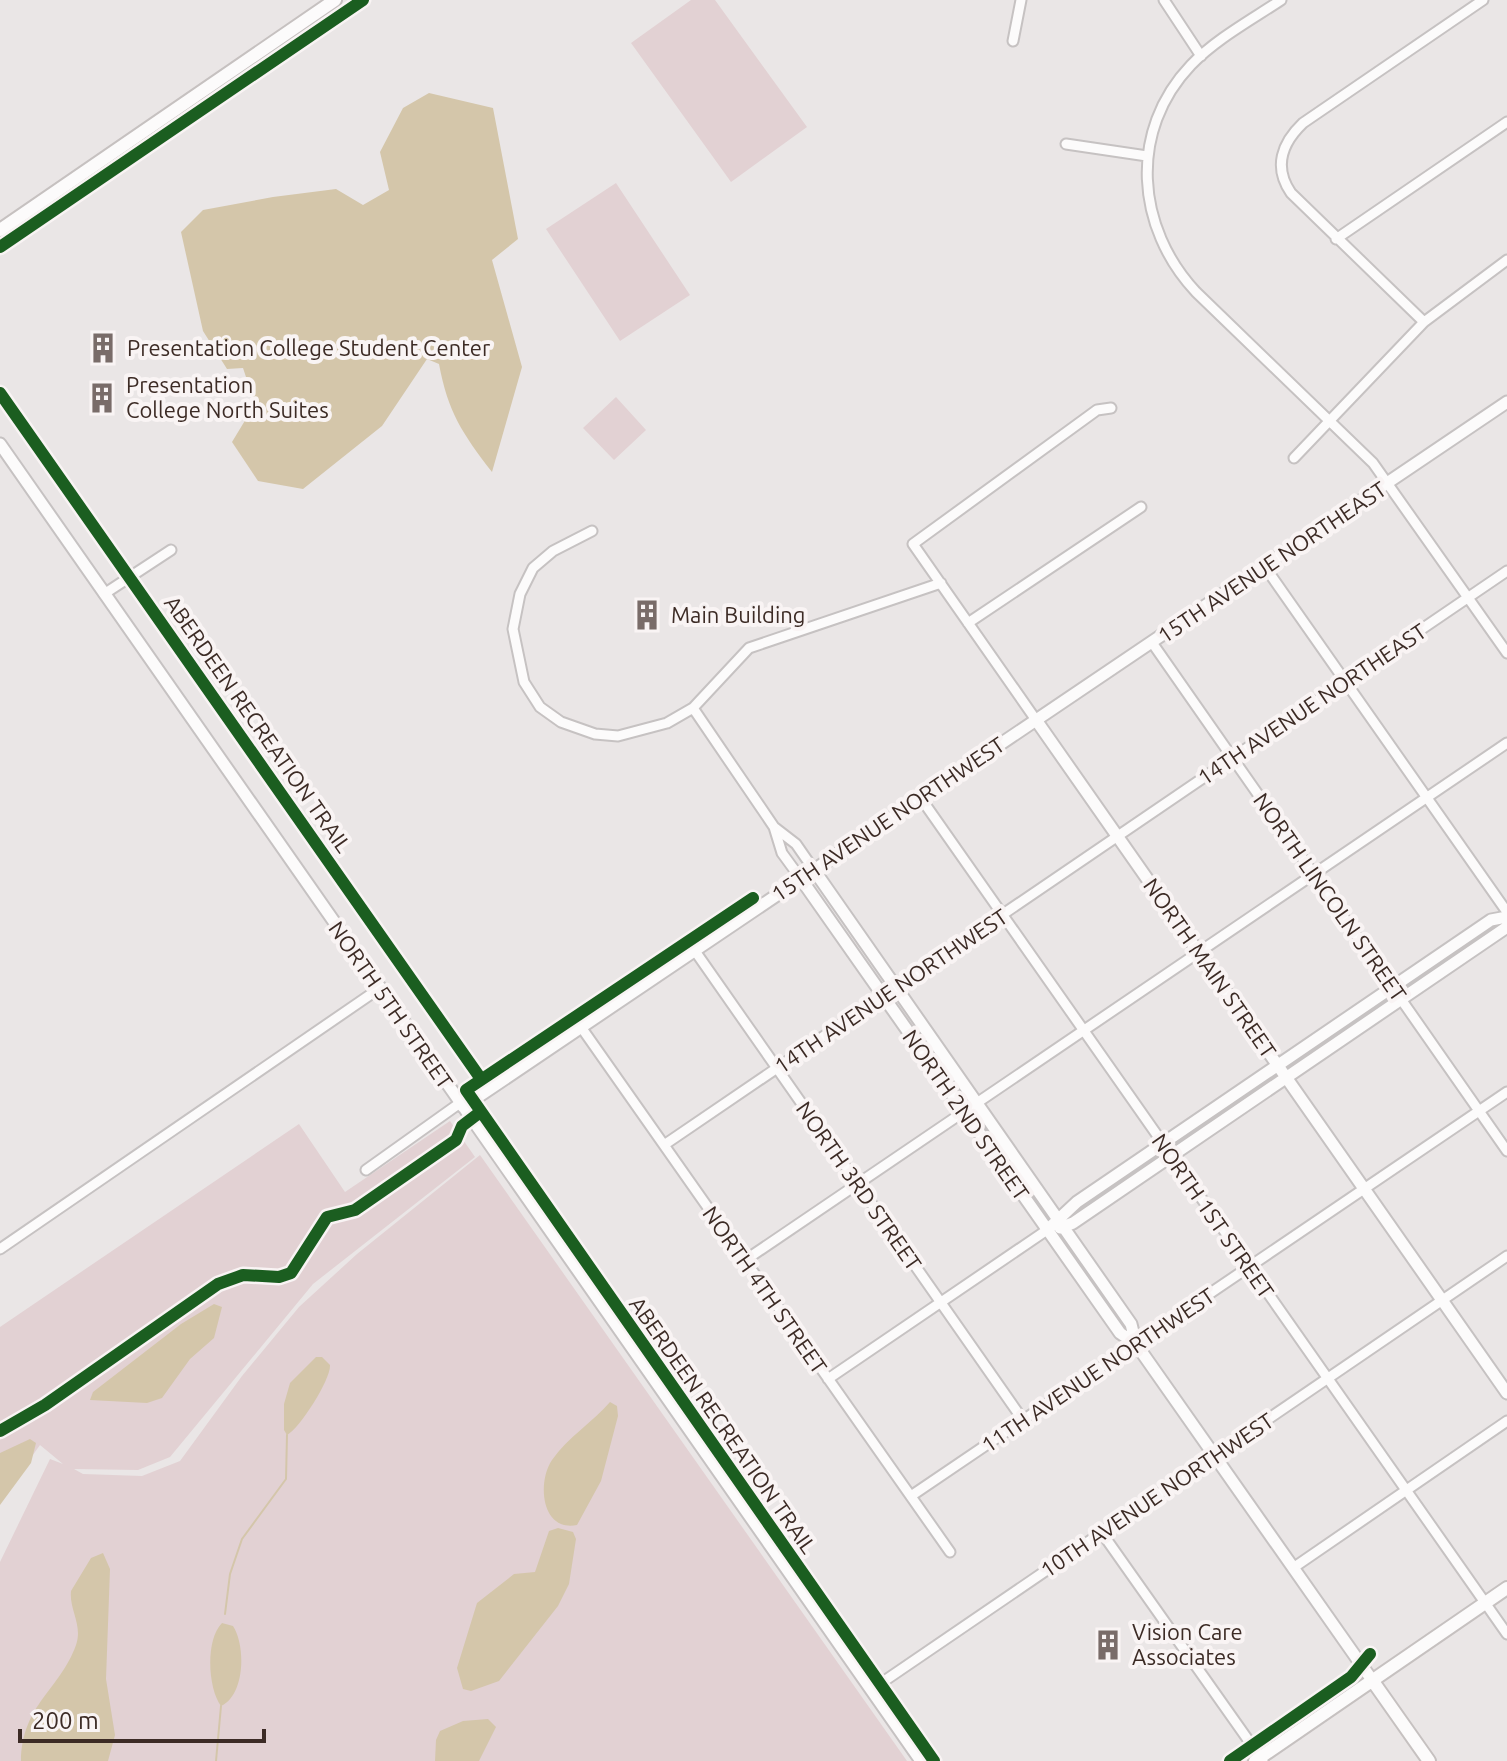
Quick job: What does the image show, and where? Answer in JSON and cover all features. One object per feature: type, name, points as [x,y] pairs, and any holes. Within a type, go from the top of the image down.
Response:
[{"type":"main road","points":[[0,230],[335,0]]},
{"type":"main road","points":[[1259,1760],[1507,1588]]},
{"type":"main road","name":"NORTH 2ND STREET","points":[[1372,1680],[1429,1761]]},
{"type":"street","points":[[1013,41],[1021,0]]},
{"type":"street","points":[[1164,0],[1201,56]]},
{"type":"street","points":[[1281,0],[1201,56],[1165,100],[1147,156],[1151,213],[1160,240],[1177,272],[1331,421],[1388,483],[1507,653]]},
{"type":"street","points":[[1424,322],[1336,239],[1285,185],[1281,170],[1285,144],[1303,123],[1483,0]]},
{"type":"street","points":[[1336,239],[1507,122]]},
{"type":"street","points":[[1066,144],[1147,156]]},
{"type":"street","points":[[1294,458],[1424,322],[1507,260]]},
{"type":"street","name":"15TH AVENUE NORTHEAST","points":[[1036,720],[1505,407]]},
{"type":"street","name":"NORTH MAIN STREET","points":[[1111,408],[1097,410],[913,544],[1507,1393]]},
{"type":"street","name":"NORTH 5TH STREET","points":[[0,444],[921,1761]]},
{"type":"street","points":[[968,623],[1141,507]]},
{"type":"street","points":[[592,531],[542,558],[520,594],[514,644],[531,695],[561,722],[595,734],[618,736],[667,723],[693,708],[749,648],[941,583]]},
{"type":"street","points":[[104,594],[171,550]]},
{"type":"street","points":[[1061,1223],[1162,1143],[1491,920],[1507,915],[1265,567]]},
{"type":"street","name":"14TH AVENUE NORTHEAST","points":[[1118,837],[1507,571]]},
{"type":"street","name":"NORTH LINCOLN STREET","points":[[1153,644],[1507,1151]]},
{"type":"street","points":[[693,708],[774,827],[782,853],[801,879]]},
{"type":"street","name":"15TH AVENUE NORTHWEST","points":[[366,1170],[1036,720]]},
{"type":"street","points":[[744,1261],[1507,743]]},
{"type":"street","name":"NORTH 1ST STREET","points":[[920,797],[1507,1634]]},
{"type":"street","points":[[774,827],[796,844],[814,870]]},
{"type":"street","name":"14TH AVENUE NORTHWEST","points":[[664,1145],[1118,837]]},
{"type":"street","name":"NORTH 2ND STREET","points":[[814,870],[1131,1324],[1136,1344]]},
{"type":"street","name":"NORTH 2ND STREET","points":[[801,879],[1120,1333],[1136,1344],[1372,1680]]},
{"type":"street","points":[[828,1379],[1047,1230],[1172,1157],[1507,927]]},
{"type":"street","name":"NORTH 3RD STREET","points":[[695,951],[1023,1420]]},
{"type":"street","points":[[0,1249],[380,988]]},
{"type":"street","name":"NORTH 4TH STREET","points":[[581,1027],[950,1552]]},
{"type":"street","name":"11TH AVENUE NORTHWEST","points":[[911,1496],[1507,1092]]},
{"type":"street","name":"10TH AVENUE NORTHWEST","points":[[871,1690],[1507,1256]]},
{"type":"street","points":[[1293,1568],[1507,1421]]},
{"type":"street","points":[[1102,1533],[1259,1760]]},
{"type":"shaded area","points":[[691,0],[715,0],[807,127],[731,182],[631,43]]},
{"type":"shaded area","points":[[429,93],[493,108],[518,239],[492,260],[522,367],[492,472],[458,421],[447,396],[439,364],[427,359],[382,426],[303,489],[258,481],[232,442],[255,404],[243,368],[227,369],[203,331],[181,232],[203,210],[273,197],[336,189],[363,205],[389,190],[380,152],[403,108]]},
{"type":"shaded area","points":[[616,183],[690,295],[620,341],[546,229]]},
{"type":"shaded area","points":[[616,397],[646,430],[614,460],[583,428]]},
{"type":"shaded area","points":[[450,1121],[475,1157],[313,1284],[170,1457],[138,1470],[74,1469],[83,1474],[142,1476],[180,1461],[242,1376],[299,1307],[357,1254],[480,1155],[907,1761],[0,1761],[0,1562],[50,1459],[63,1464],[40,1445],[0,1501],[0,1327],[299,1124],[345,1192]]},
{"type":"shaded area","points":[[214,1304],[222,1307],[214,1338],[190,1359],[162,1398],[147,1403],[90,1400],[93,1392],[181,1324]]},
{"type":"shaded area","points":[[316,1357],[322,1357],[330,1365],[329,1372],[307,1413],[287,1435],[284,1430],[284,1404],[290,1383]]},
{"type":"shaded area","points":[[610,1402],[617,1406],[618,1416],[601,1481],[577,1525],[565,1525],[556,1521],[545,1503],[547,1469],[565,1444]]},
{"type":"shaded area","points":[[30,1439],[36,1443],[31,1463],[0,1505],[0,1453]]},
{"type":"shaded area","points":[[558,1528],[573,1532],[576,1539],[569,1584],[558,1606],[499,1681],[471,1691],[463,1689],[457,1668],[477,1603],[514,1574],[535,1572],[549,1531]]},
{"type":"shaded area","points":[[103,1553],[110,1569],[106,1679],[115,1735],[108,1761],[21,1761],[28,1725],[76,1645],[78,1631],[71,1591],[91,1558]]},
{"type":"shaded area","points":[[222,1623],[233,1626],[237,1635],[241,1669],[235,1692],[221,1706],[213,1688],[210,1664],[213,1641]]},
{"type":"shaded area","points":[[488,1719],[496,1727],[479,1761],[435,1761],[436,1740],[440,1731],[463,1721]]},
{"type":"waterway","points":[[225,1614],[230,1574],[242,1539],[286,1479],[287,1435]]},
{"type":"waterway","points":[[216,1761],[221,1706]]},
{"type":"cycle path","points":[[0,247],[363,0]]},
{"type":"cycle path","name":"ABERDEEN RECREATION TRAIL","points":[[0,393],[481,1079]]},
{"type":"cycle path","name":"ABERDEEN RECREATION TRAIL","points":[[753,898],[466,1090],[934,1761]]},
{"type":"cycle path","points":[[0,1431],[45,1405],[218,1284],[243,1275],[279,1277],[291,1273],[327,1217],[355,1210],[456,1140],[462,1126],[479,1113]]},
{"type":"cycle path","points":[[1230,1761],[1351,1677],[1370,1654]]},
{"type":"place","name":"Presentation College Student Center","points":[[103,348]]},
{"type":"place","name":"Presentation College North Suites","points":[[102,398]]},
{"type":"place","name":"Main Building","points":[[647,615]]},
{"type":"place","name":"Vision Care Associates","points":[[1108,1645]]}]
